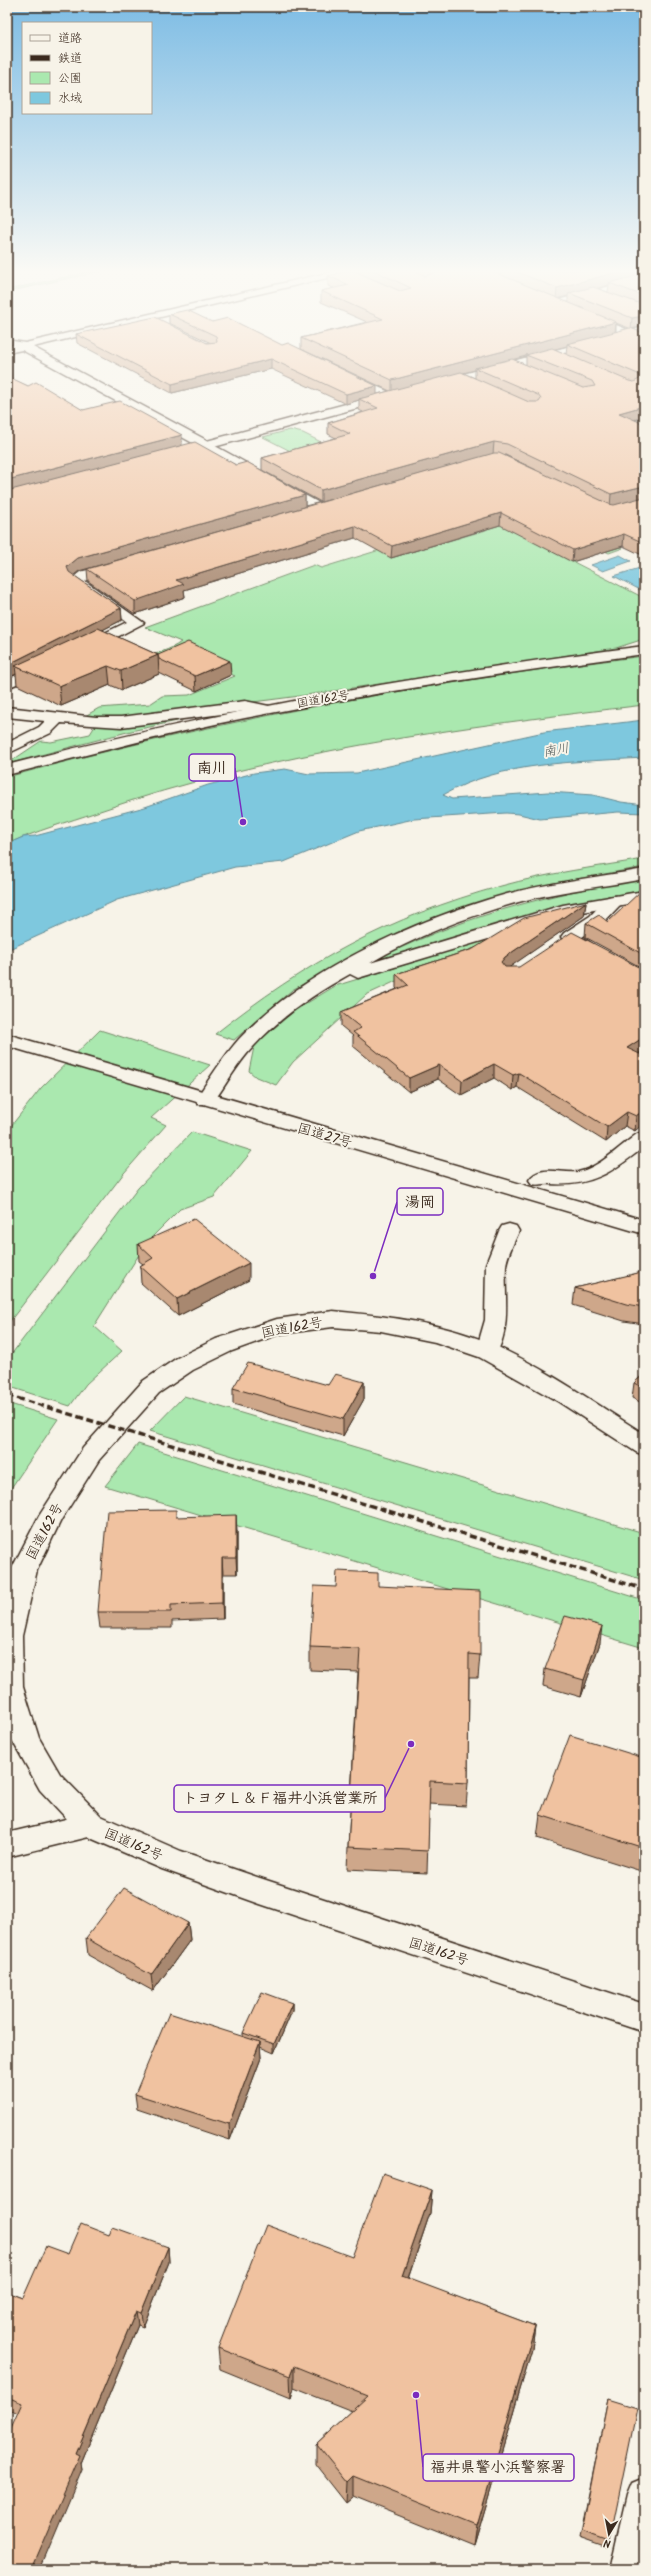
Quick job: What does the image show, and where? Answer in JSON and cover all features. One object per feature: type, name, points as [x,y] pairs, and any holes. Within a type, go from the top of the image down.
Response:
[{"type":"main road","points":[[105,390],[206,445]]},
{"type":"main road","points":[[160,458],[404,393]]},
{"type":"main road","name":"国道162号","points":[[7,770],[111,743],[264,709],[461,675],[644,650]]},
{"type":"main road","points":[[7,712],[96,722],[120,722],[244,706],[264,709]]},
{"type":"main road","points":[[7,749],[46,730],[57,718]]},
{"type":"main road","points":[[205,1100],[244,1044],[266,1023],[303,993],[384,947],[461,915],[520,897],[644,874]]},
{"type":"main road","points":[[330,979],[569,909],[644,896]]},
{"type":"main road","name":"国道27号","points":[[7,1040],[205,1100],[644,1227]]},
{"type":"main road","name":"国道162号","points":[[644,1446],[567,1396],[487,1351],[438,1335],[381,1324],[333,1319],[277,1327],[224,1345],[185,1364],[151,1387],[91,1454],[51,1516],[24,1570],[9,1636],[10,1687],[26,1740],[50,1782],[91,1825],[172,1860],[260,1892],[644,2018]]},
{"type":"main road","points":[[7,1845],[91,1825]]},
{"type":"lane","points":[[378,390],[390,396]]},
{"type":"lane","points":[[206,445],[319,508]]},
{"type":"lane","points":[[304,513],[334,504]]},
{"type":"lane","points":[[73,653],[137,623],[76,581],[85,575],[130,562]]},
{"type":"lane","points":[[7,684],[52,663]]},
{"type":"lane","points":[[604,956],[563,941],[596,920],[614,901]]},
{"type":"lane","points":[[539,1180],[542,1177],[565,1179],[583,1177],[594,1172],[644,1138]]},
{"type":"lane","points":[[487,1351],[496,1320],[496,1264],[508,1231]]},
{"type":"lane","points":[[628,2569],[644,2495]]},
{"type":"green space","points":[[290,430],[303,433],[339,451],[314,463],[263,437]]},
{"type":"green space","points":[[483,521],[581,527],[623,548],[609,553],[589,543],[558,554],[644,598],[644,639],[616,648],[300,696],[120,719],[96,719],[85,716],[99,708],[150,704],[162,696],[189,695],[235,676],[183,652],[144,659],[181,642],[145,627],[314,565],[321,568],[383,549],[397,556],[486,530]]},
{"type":"green space","points":[[644,656],[644,705],[436,732],[299,757],[163,791],[52,827],[7,844],[7,777],[164,738],[323,705],[483,678]]},
{"type":"green space","points":[[228,710],[131,731],[7,764],[41,741],[51,742],[90,734],[95,726]]},
{"type":"green space","points":[[644,859],[644,867],[554,883],[508,894],[412,927],[292,990],[234,1040],[215,1034],[282,985],[316,964],[385,927],[460,898],[519,881]]},
{"type":"green space","points":[[644,878],[644,890],[565,905],[368,964],[434,933],[502,910],[572,892]]},
{"type":"green space","points":[[522,929],[420,970],[366,995],[293,1062],[276,1085],[256,1077],[249,1071],[254,1047],[266,1035],[294,1011],[335,986]]},
{"type":"green space","points":[[100,1030],[210,1065],[151,1118],[166,1125],[124,1173],[7,1325],[7,1131],[41,1088]]},
{"type":"green space","points":[[192,1132],[252,1151],[214,1197],[180,1209],[147,1242],[94,1326],[122,1351],[86,1384],[70,1406],[7,1386],[7,1360],[138,1188]]},
{"type":"green space","points":[[184,1396],[644,1533],[644,1580],[150,1431]]},
{"type":"green space","points":[[7,1403],[58,1419],[7,1494]]},
{"type":"green space","points":[[138,1444],[644,1600],[644,1648],[105,1486]]},
{"type":"water","points":[[620,555],[631,561],[603,571],[591,565]]},
{"type":"water","points":[[643,567],[644,592],[614,576]]},
{"type":"water","points":[[644,720],[644,758],[567,762],[515,769],[490,775],[443,795],[452,799],[548,792],[593,795],[621,802],[644,805],[644,813],[618,812],[540,819],[519,814],[506,813],[414,819],[359,831],[284,862],[235,867],[117,900],[7,950],[7,844],[23,837],[35,836],[145,807],[208,785],[254,773],[285,769],[309,774],[357,773],[544,732]]},
{"type":"building","points":[[7,390],[50,390],[83,410],[120,401],[182,435],[7,480]]},
{"type":"building","points":[[338,390],[361,390],[346,394]]},
{"type":"building","points":[[392,390],[502,390],[529,402],[539,402],[541,399],[538,395],[527,390],[644,390],[644,406],[619,413],[644,424],[644,486],[611,494],[507,444],[494,442],[321,490],[262,458],[350,434],[328,423],[378,408],[359,399]]},
{"type":"building","points":[[195,442],[236,465],[247,462],[305,495],[78,558],[67,567],[69,572],[121,608],[7,665],[7,491]]},
{"type":"building","points":[[494,453],[499,453],[609,504],[614,505],[644,497],[644,543],[624,534],[573,550],[501,513],[392,546],[355,526],[176,580],[184,584],[135,601],[87,569]]},
{"type":"building","points":[[98,628],[158,655],[121,671],[108,666],[59,686],[15,666]]},
{"type":"building","points":[[188,642],[230,661],[195,676],[159,659],[158,655]]},
{"type":"building","points":[[642,890],[644,890],[644,955],[586,923],[599,915],[608,922]]},
{"type":"building","points":[[586,902],[505,957],[501,962],[505,967],[519,967],[572,932],[644,970],[644,1037],[627,1048],[644,1056],[644,1110],[636,1116],[627,1112],[607,1127],[519,1073],[513,1075],[494,1064],[462,1081],[439,1065],[409,1078],[353,1032],[361,1028],[341,1012],[408,985],[396,974],[473,949],[524,918]]},
{"type":"building","points":[[194,1219],[249,1263],[177,1299],[140,1266],[153,1258],[138,1244]]},
{"type":"building","points":[[644,1272],[644,1307],[626,1304],[575,1288]]},
{"type":"building","points":[[248,1363],[328,1385],[335,1374],[364,1382],[343,1419],[233,1388]]},
{"type":"building","points":[[644,1374],[644,1388],[634,1383]]},
{"type":"building","points":[[176,1510],[176,1517],[236,1515],[236,1558],[222,1558],[222,1603],[171,1605],[171,1612],[98,1612],[107,1511]]},
{"type":"building","points":[[337,1571],[378,1573],[378,1586],[480,1591],[480,1655],[469,1654],[468,1783],[430,1781],[428,1851],[348,1847],[360,1649],[310,1647],[314,1586],[336,1587]]},
{"type":"building","points":[[565,1616],[602,1626],[584,1680],[545,1669]]},
{"type":"building","points":[[570,1735],[644,1758],[644,1848],[540,1815]]},
{"type":"building","points":[[124,1888],[188,1923],[151,1975],[86,1938]]},
{"type":"building","points":[[262,1992],[292,2003],[274,2044],[243,2033]]},
{"type":"building","points":[[169,2013],[260,2042],[229,2124],[135,2094]]},
{"type":"building","points":[[383,2173],[432,2190],[402,2276],[535,2326],[477,2526],[353,2476],[347,2482],[316,2444],[368,2396],[294,2366],[290,2376],[218,2348],[266,2225],[352,2257]]},
{"type":"building","points":[[81,2224],[109,2235],[113,2227],[168,2247],[141,2313],[136,2311],[76,2454],[80,2456],[31,2569],[7,2569],[7,2437],[22,2403],[7,2397],[7,2292],[23,2298],[46,2246],[68,2254]]},
{"type":"building","points":[[608,2399],[637,2408],[610,2540],[582,2530]]},
{"type":"railway","points":[[7,1395],[644,1589]]},
{"type":"place","name":"南川","points":[[243,822]]},
{"type":"place","name":"湯岡","points":[[373,1276]]},
{"type":"place","name":"トヨタＬ＆Ｆ福井小浜営業所","points":[[411,1744]]},
{"type":"place","name":"福井県警小浜警察署","points":[[416,2395]]}]
